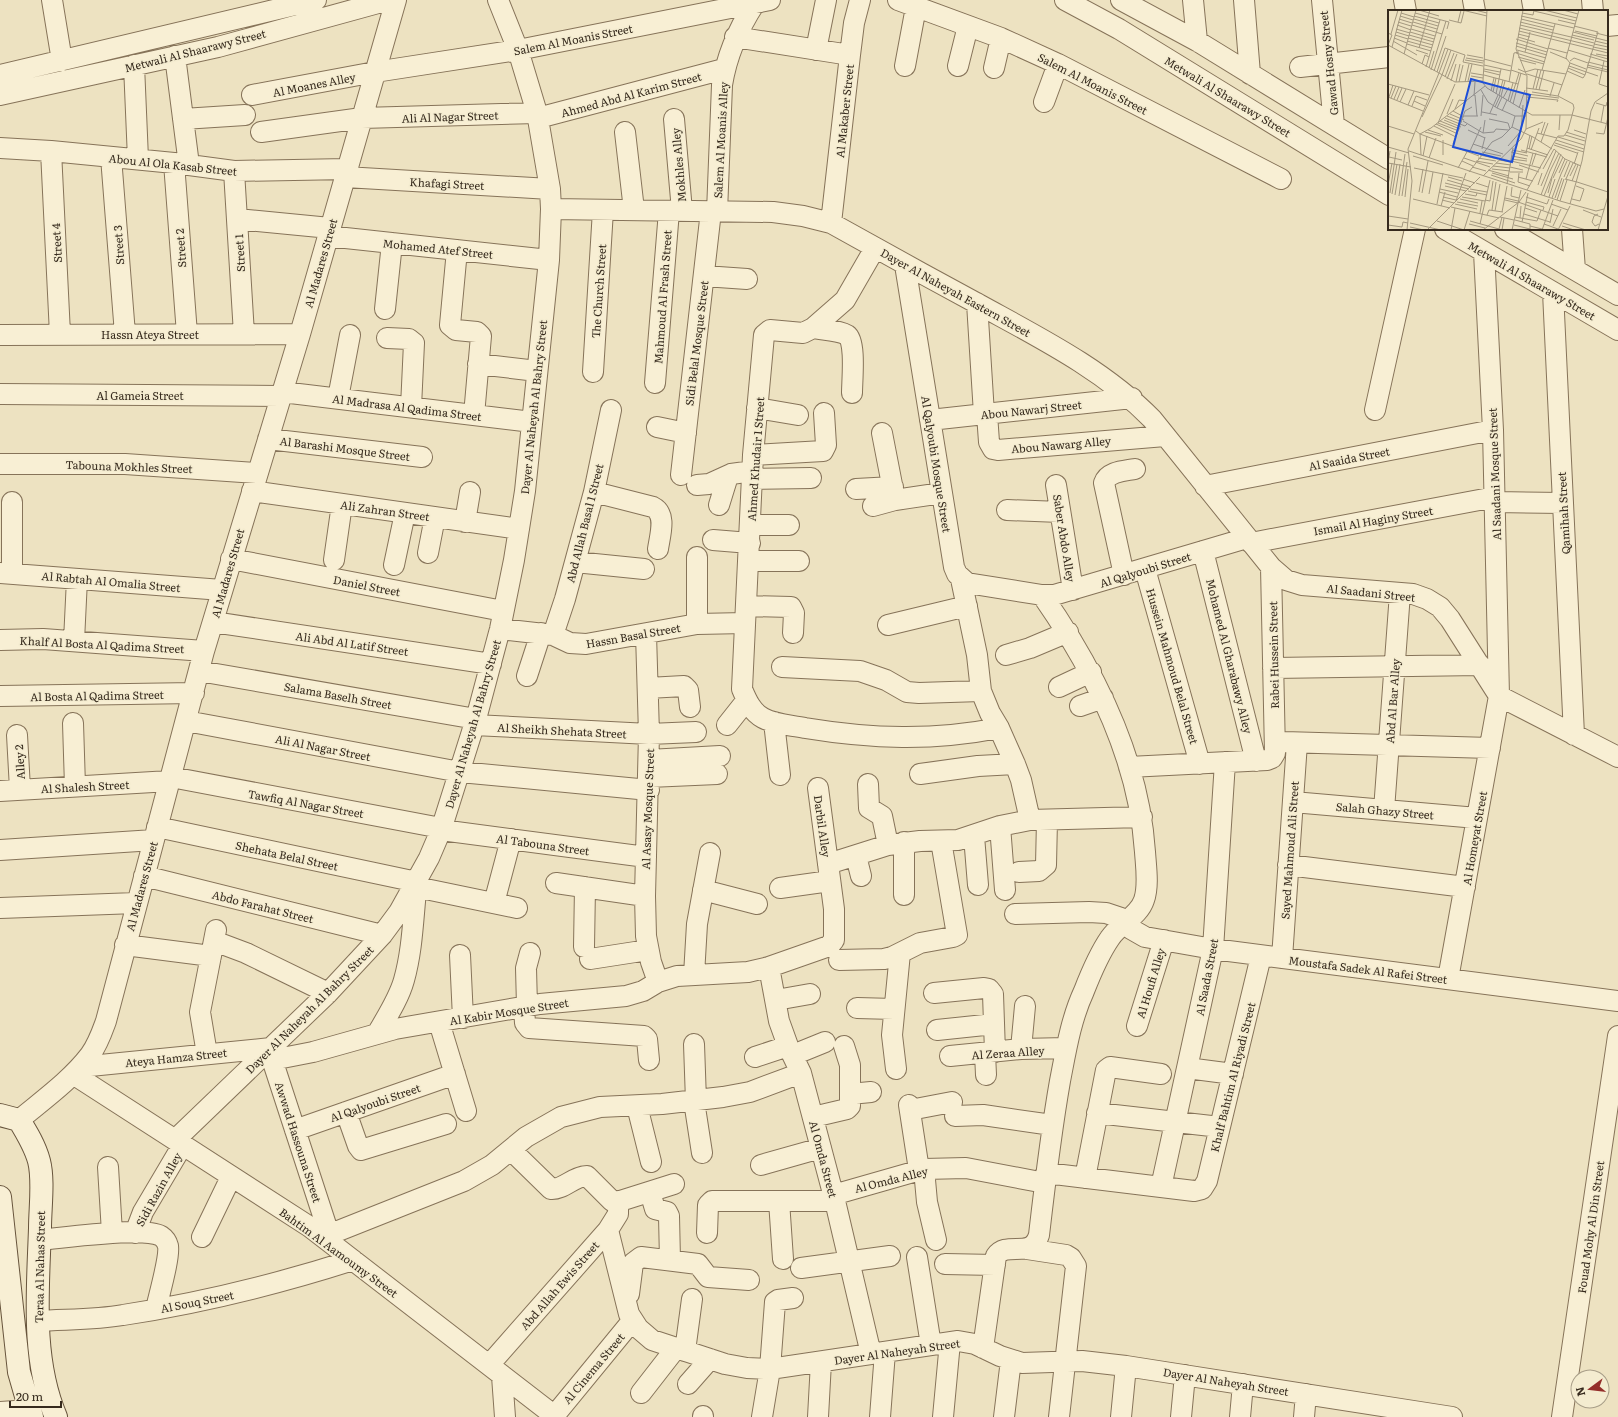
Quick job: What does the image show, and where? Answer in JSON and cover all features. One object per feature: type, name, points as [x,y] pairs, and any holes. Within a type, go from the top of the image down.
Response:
[{"type":"main road","name":"Teraa Al Nahas Street","points":[[10,1118],[31,1139],[39,1162],[41,1197],[37,1321],[43,1370],[51,1405],[56,1417]]},
{"type":"main road","points":[[0,1197],[20,1372],[31,1414]]},
{"type":"street","points":[[52,0],[62,61]]},
{"type":"street","name":"Metwali Al Shaarawy Street","points":[[0,75],[316,0]]},
{"type":"street","name":"Metwali Al Shaarawy Street","points":[[0,95],[218,47],[389,0]]},
{"type":"street","name":"Al Madares Street","points":[[10,1118],[76,1070],[91,1053],[100,1038],[194,694],[204,651],[300,334],[396,0]]},
{"type":"street","name":"Dayer Al Naheyah Al Bahry Street","points":[[178,1143],[271,1052],[382,935],[417,884],[441,829],[475,722],[491,664],[519,529],[549,260],[551,209],[550,189],[538,116],[518,50],[498,0]]},
{"type":"street","points":[[816,50],[826,0]]},
{"type":"street","name":"Al Makaber Street","points":[[831,223],[854,23],[860,0]]},
{"type":"street","name":"Salem Al Moanis Street","points":[[898,0],[1001,38],[1058,64],[1281,179]]},
{"type":"street","name":"Metwali Al Shaarawy Street","points":[[1065,0],[1119,29],[1388,193]]},
{"type":"street","points":[[1193,0],[1197,41]]},
{"type":"street","points":[[1244,0],[1250,74]]},
{"type":"street","name":"Gawad Hosny Street","points":[[1322,0],[1334,125]]},
{"type":"street","points":[[1404,0],[1406,10]]},
{"type":"street","points":[[1473,0],[1475,10]]},
{"type":"street","points":[[1532,0],[1534,10]]},
{"type":"street","points":[[1592,0],[1593,10]]},
{"type":"street","name":"Salem Al Moanis Street","points":[[375,72],[518,50],[763,2]]},
{"type":"street","name":"Salem Al Moanis Alley","points":[[714,211],[724,69],[741,24],[763,2]]},
{"type":"street","points":[[1126,2],[1197,41],[1388,158]]},
{"type":"street","points":[[904,66],[916,7]]},
{"type":"street","points":[[1608,26],[1618,24]]},
{"type":"street","points":[[958,66],[968,26]]},
{"type":"street","points":[[736,37],[850,56]]},
{"type":"street","points":[[994,68],[1001,38]]},
{"type":"street","name":"Street 2","points":[[175,56],[183,118],[181,164],[187,334]]},
{"type":"street","points":[[1300,67],[1388,57]]},
{"type":"street","points":[[1044,102],[1058,64]]},
{"type":"street","points":[[134,65],[138,159]]},
{"type":"street","name":"Ahmed Abd Al Karim Street","points":[[538,116],[724,69]]},
{"type":"street","name":"Al Moanes Alley","points":[[252,95],[375,72]]},
{"type":"street","points":[[183,118],[245,115]]},
{"type":"street","name":"Ali Al Nagar Street","points":[[261,132],[362,118],[538,116]]},
{"type":"street","name":"Mokhles Alley","points":[[674,119],[675,211]]},
{"type":"street","points":[[625,132],[634,210]]},
{"type":"street","name":"Abou Al Ola Kasab Street","points":[[0,148],[138,159],[234,171],[346,173]]},
{"type":"street","name":"Street 4","points":[[51,151],[60,334]]},
{"type":"street","name":"Street 3","points":[[111,157],[124,334]]},
{"type":"street","name":"Street 1","points":[[234,171],[244,334]]},
{"type":"street","name":"Khafagi Street","points":[[346,173],[550,189]]},
{"type":"street","name":"Dayer Al Naheyah Eastern Street","points":[[551,209],[773,212],[803,216],[831,223],[905,265],[1025,329],[1109,380],[1132,398],[1152,419],[1271,567]]},
{"type":"street","name":"The Church Street","points":[[593,372],[603,210]]},
{"type":"street","name":"Mahmoud Al Frash Street","points":[[655,383],[675,211]]},
{"type":"street","name":"Sidi Belal Mosque Street","points":[[714,211],[704,276],[686,433],[689,480],[715,482],[728,476]]},
{"type":"street","name":"Mohamed Atef Street","points":[[237,219],[329,232],[392,243],[549,260]]},
{"type":"street","points":[[1375,410],[1415,230]]},
{"type":"street","name":"Metwali Al Shaarawy Street","points":[[1448,230],[1618,330]]},
{"type":"street","points":[[1508,230],[1534,238],[1575,270],[1618,295]]},
{"type":"street","points":[[1572,230],[1575,270]]},
{"type":"street","points":[[385,309],[392,243]]},
{"type":"street","name":"Ahmed Khudair 1 Street","points":[[746,701],[742,689],[742,677],[757,408],[765,332],[770,330],[803,333],[813,328],[845,300],[876,248]]},
{"type":"street","points":[[457,250],[450,325],[456,330],[477,332],[481,336],[474,415]]},
{"type":"street","name":"Al Saadani Mosque Street","points":[[1484,252],[1493,430],[1499,696]]},
{"type":"street","name":"Al Qalyoubi Mosque Street","points":[[905,265],[954,567],[961,579],[967,606],[977,655],[980,690],[990,713],[999,728],[1038,820],[1046,865],[1039,870],[1019,872]]},
{"type":"street","points":[[704,276],[747,280]]},
{"type":"street","name":"Qamihah Street","points":[[1553,292],[1574,735]]},
{"type":"street","name":"Abou Nawarg Alley","points":[[977,303],[985,414],[989,442],[993,449],[998,450],[1165,436]]},
{"type":"street","points":[[813,328],[845,334],[850,337],[852,348],[852,393]]},
{"type":"street","name":"Hassn Ateya Street","points":[[0,334],[300,334]]},
{"type":"street","points":[[338,398],[350,335]]},
{"type":"street","points":[[387,338],[410,339],[414,343],[411,407]]},
{"type":"street","points":[[478,364],[537,370]]},
{"type":"street","name":"Al Gameia Street","points":[[0,394],[281,394]]},
{"type":"street","name":"Al Madrasa Al Qadima Street","points":[[281,394],[338,398],[532,422]]},
{"type":"street","name":"Abou Nawarj Street","points":[[930,420],[1132,398]]},
{"type":"street","points":[[757,408],[798,415]]},
{"type":"street","name":"Abd Allah Basal 1 Street","points":[[527,676],[547,634],[560,616],[594,492],[611,410]]},
{"type":"street","points":[[719,505],[728,476],[823,451],[826,444],[824,413]]},
{"type":"street","points":[[657,428],[686,433]]},
{"type":"street","name":"Al Saaida Street","points":[[1205,486],[1493,430]]},
{"type":"street","points":[[873,506],[888,503],[894,494],[882,433]]},
{"type":"street","name":"Al Barashi Mosque Street","points":[[268,439],[422,457]]},
{"type":"street","name":"Tabouna Mokhles Street","points":[[0,464],[125,464],[255,482]]},
{"type":"street","points":[[753,469],[810,478]]},
{"type":"street","points":[[1124,575],[1104,482],[1105,479],[1112,474],[1135,469]]},
{"type":"street","name":"Ali Zahran Street","points":[[255,482],[342,504],[519,529]]},
{"type":"street","name":"Saber Abdo Alley","points":[[1056,485],[1073,590]]},
{"type":"street","points":[[856,489],[894,494],[942,493]]},
{"type":"street","points":[[465,522],[470,492]]},
{"type":"street","points":[[594,492],[652,507],[659,511],[661,518],[658,549]]},
{"type":"street","name":"Ismail Al Haginy Street","points":[[1249,540],[1495,500],[1563,503]]},
{"type":"street","points":[[6,573],[12,502]]},
{"type":"street","points":[[334,560],[342,504]]},
{"type":"street","points":[[1007,510],[1060,512]]},
{"type":"street","points":[[394,565],[405,513]]},
{"type":"street","points":[[428,553],[435,517]]},
{"type":"street","points":[[750,543],[789,525]]},
{"type":"street","points":[[713,540],[750,543],[799,561]]},
{"type":"street","name":"Al Qalyoubi Street","points":[[1042,595],[1073,590],[1203,551],[1249,540]]},
{"type":"street","name":"Mohamed Al Gharabawy Alley","points":[[1203,551],[1256,761]]},
{"type":"street","points":[[697,557],[697,624]]},
{"type":"street","name":"Daniel Street","points":[[231,560],[501,620]]},
{"type":"street","points":[[575,562],[644,569]]},
{"type":"street","name":"Al Saadani Street","points":[[1271,567],[1286,580],[1294,584],[1412,594],[1427,599],[1440,607],[1450,619],[1499,696]]},
{"type":"street","name":"Rabei Hussein Street","points":[[1256,761],[1272,758],[1275,753],[1271,567]]},
{"type":"street","name":"Hussein Mahmoud Belal Street","points":[[1145,569],[1200,764]]},
{"type":"street","name":"Al Rabtah Al Omalia Street","points":[[6,573],[222,590]]},
{"type":"street","points":[[74,641],[76,579]]},
{"type":"street","points":[[961,579],[974,584],[1042,595],[1068,632],[1091,672],[1114,721],[1129,767],[1142,817],[1146,864],[1144,900],[1140,909],[1125,921],[1109,939],[1083,992],[1073,1018],[1052,1125],[1039,1235],[1035,1244],[1027,1249]]},
{"type":"street","name":"Abd Al Bar Alley","points":[[1384,810],[1400,593]]},
{"type":"street","points":[[888,625],[967,606]]},
{"type":"street","name":"Hassn Basal Street","points":[[501,620],[547,634],[570,643],[586,644],[791,607],[794,613],[793,633]]},
{"type":"street","name":"Ali Abd Al Latif Street","points":[[213,622],[491,664]]},
{"type":"street","points":[[1006,655],[1030,648],[1068,632]]},
{"type":"street","name":"Al Asasy Mosque Street","points":[[646,634],[649,776],[645,896],[648,950],[658,982]]},
{"type":"street","name":"Khalf Al Bosta Al Qadima Street","points":[[0,640],[74,641],[204,651]]},
{"type":"street","points":[[1273,668],[1480,665]]},
{"type":"street","points":[[782,667],[860,672],[880,678],[907,692],[919,694],[980,690]]},
{"type":"street","name":"Salama Baselh Street","points":[[199,671],[475,722]]},
{"type":"street","points":[[1060,687],[1091,672]]},
{"type":"street","points":[[648,688],[684,686],[688,690],[690,707]]},
{"type":"street","name":"Al Bosta Al Qadima Street","points":[[0,696],[194,694]]},
{"type":"street","points":[[1499,696],[1618,757]]},
{"type":"street","name":"Al Homeyat Street","points":[[1448,979],[1499,696]]},
{"type":"street","points":[[1080,706],[1103,698]]},
{"type":"street","points":[[727,725],[746,701],[754,711],[763,718],[774,722],[824,731],[909,738],[946,736],[999,728]]},
{"type":"street","name":"Ali Al Nagar Street","points":[[186,721],[460,772],[649,776],[718,765]]},
{"type":"street","name":"Al Sheikh Shehata Street","points":[[475,722],[649,734],[696,732]]},
{"type":"street","points":[[774,722],[780,775]]},
{"type":"street","points":[[73,723],[75,786]]},
{"type":"street","name":"Alley 2","points":[[17,735],[20,790]]},
{"type":"street","points":[[1274,742],[1490,748]]},
{"type":"street","name":"Sayed Mahmoud Ali Street","points":[[1282,958],[1297,743]]},
{"type":"street","points":[[1129,767],[1256,761]]},
{"type":"street","name":"Al Saada Street","points":[[1161,1187],[1213,950],[1225,762]]},
{"type":"street","points":[[920,774],[978,766],[1015,764]]},
{"type":"street","name":"Al Shalesh Street","points":[[0,791],[170,779]]},
{"type":"street","name":"Tawfiq Al Nagar Street","points":[[170,779],[441,829]]},
{"type":"street","points":[[868,784],[869,808],[882,816],[896,844],[904,895]]},
{"type":"street","name":"Darbil Alley","points":[[769,967],[825,948],[832,944],[834,936],[834,909],[818,788]]},
{"type":"street","name":"Salah Ghazy Street","points":[[1293,802],[1477,818]]},
{"type":"street","points":[[780,888],[829,872],[856,856],[896,844],[958,840],[974,836],[1000,826],[1038,820],[1142,817]]},
{"type":"street","points":[[1000,826],[1005,890]]},
{"type":"street","name":"Al Tabouna Street","points":[[441,829],[646,858]]},
{"type":"street","name":"Shehata Belal Street","points":[[0,850],[156,834],[417,884],[517,908]]},
{"type":"street","points":[[974,836],[978,885]]},
{"type":"street","points":[[494,903],[511,839]]},
{"type":"street","points":[[839,960],[884,959],[920,943],[953,937],[958,933],[941,841]]},
{"type":"street","points":[[694,975],[697,924],[710,853]]},
{"type":"street","points":[[856,856],[861,876]]},
{"type":"street","points":[[1288,865],[1465,887]]},
{"type":"street","name":"Abdo Farahat Street","points":[[144,876],[382,935]]},
{"type":"street","points":[[556,883],[645,896]]},
{"type":"street","points":[[378,1032],[393,1007],[404,982],[411,947],[417,884]]},
{"type":"street","points":[[585,887],[587,953],[648,950]]},
{"type":"street","points":[[703,890],[757,904]]},
{"type":"street","points":[[0,908],[136,903]]},
{"type":"street","points":[[1015,914],[1089,912],[1111,914],[1125,921]]},
{"type":"street","name":"Moustafa Sadek Al Rafei Street","points":[[1125,921],[1131,929],[1140,935],[1213,950],[1618,1001]]},
{"type":"street","name":"Al Houfi Alley","points":[[1137,1026],[1164,940]]},
{"type":"street","points":[[207,1054],[200,1012],[214,942]]},
{"type":"street","points":[[125,945],[214,942],[246,953],[328,993]]},
{"type":"street","points":[[530,953],[526,968],[526,1025],[529,1028],[644,1036],[647,1039],[649,1060]]},
{"type":"street","points":[[896,1069],[892,1035],[900,953]]},
{"type":"street","points":[[460,956],[463,1018]]},
{"type":"street","name":"Khalf Bahtim Al Riyadi Street","points":[[1194,1191],[1198,1191],[1205,1186],[1261,956]]},
{"type":"street","name":"Al Kabir Mosque Street","points":[[271,1052],[313,1052],[378,1032],[526,1007],[626,996],[643,991],[658,982],[677,976],[748,972],[769,967]]},
{"type":"street","name":"Al Omda Street","points":[[769,967],[779,1021],[790,1051],[801,1073],[850,1262],[878,1353],[880,1417]]},
{"type":"street","points":[[934,994],[984,988],[993,994],[994,1024],[986,1075]]},
{"type":"street","points":[[776,1000],[810,994]]},
{"type":"street","points":[[1021,1049],[1025,1006]]},
{"type":"street","points":[[857,1008],[894,1009]]},
{"type":"street","points":[[439,1022],[466,1111]]},
{"type":"street","points":[[937,1030],[994,1024]]},
{"type":"street","name":"Fouad Mohy Al Din Street","points":[[1562,1417],[1616,1060],[1618,1036]]},
{"type":"street","points":[[694,1044],[695,1101],[702,1152]]},
{"type":"street","points":[[755,1056],[835,1044],[850,1065],[850,1106],[847,1109],[812,1117]]},
{"type":"street","name":"Al Zeraa Alley","points":[[950,1056],[1021,1049],[1066,1048]]},
{"type":"street","name":"Ateya Hamza Street","points":[[76,1070],[207,1054],[271,1052]]},
{"type":"street","name":"Awwad Hassouna Street","points":[[271,1052],[326,1236]]},
{"type":"street","points":[[1085,1178],[1105,1071],[1108,1067],[1161,1074]]},
{"type":"street","points":[[1187,1068],[1232,1074]]},
{"type":"street","name":"Bahtim Al Aamoumy Street","points":[[76,1070],[178,1143],[326,1236],[354,1260],[555,1416]]},
{"type":"street","points":[[326,1236],[464,1181],[492,1165],[526,1137],[561,1117],[600,1107],[637,1106],[695,1101],[750,1092],[801,1073]]},
{"type":"street","name":"Al Qalyoubi Street","points":[[294,1130],[455,1074]]},
{"type":"street","points":[[850,1094],[871,1092]]},
{"type":"street","points":[[637,1106],[651,1162]]},
{"type":"street","points":[[936,1240],[927,1202],[909,1108],[954,1109],[983,1115],[1052,1125]]},
{"type":"street","points":[[346,1112],[358,1146],[361,1150],[446,1124]]},
{"type":"street","points":[[1097,1113],[1220,1127]]},
{"type":"street","name":"Sidi Razin Alley","points":[[135,1233],[143,1212],[178,1143]]},
{"type":"street","points":[[761,1165],[821,1148]]},
{"type":"street","points":[[511,1150],[550,1189],[556,1189],[582,1176],[587,1176],[612,1201],[618,1201],[674,1184]]},
{"type":"street","points":[[108,1167],[112,1233]]},
{"type":"street","name":"Al Omda Alley","points":[[708,1233],[708,1206],[712,1201],[779,1201],[834,1198],[921,1169],[966,1168],[1045,1178],[1085,1178],[1194,1191]]},
{"type":"street","points":[[202,1238],[231,1177]]},
{"type":"street","points":[[650,1192],[654,1206],[658,1210],[667,1212],[669,1216],[670,1260]]},
{"type":"street","name":"Abd Allah Ewis Street","points":[[496,1370],[608,1230],[618,1214],[618,1201]]},
{"type":"street","points":[[779,1201],[783,1259]]},
{"type":"street","name":"Dayer Al Naheyah Street","points":[[608,1230],[630,1313],[644,1334],[652,1340],[742,1368],[770,1368],[821,1362],[940,1343],[967,1342],[1011,1360],[1038,1364],[1082,1362],[1126,1366],[1306,1394],[1373,1411],[1452,1417]]},
{"type":"street","points":[[40,1240],[112,1233],[135,1233],[160,1236],[165,1239],[168,1244],[168,1250],[156,1308]]},
{"type":"street","points":[[983,1348],[996,1256],[1003,1250],[1027,1249],[1066,1255],[1071,1258],[1076,1266],[1059,1417]]},
{"type":"street","points":[[801,1268],[890,1256]]},
{"type":"street","points":[[630,1313],[632,1263],[641,1257],[696,1264],[702,1267],[706,1276],[749,1280]]},
{"type":"street","points":[[918,1257],[940,1343],[942,1417]]},
{"type":"street","name":"Al Souq Street","points":[[37,1321],[121,1315],[233,1294],[280,1283],[354,1260]]},
{"type":"street","points":[[944,1264],[995,1265]]},
{"type":"street","points":[[762,1417],[770,1368],[775,1302],[778,1300],[793,1298]]},
{"type":"street","points":[[641,1393],[680,1349],[692,1299]]},
{"type":"street","name":"Al Cinema Street","points":[[555,1416],[630,1313]]},
{"type":"street","points":[[688,1384],[710,1359]]},
{"type":"street","points":[[1004,1417],[1011,1360]]},
{"type":"street","points":[[818,1417],[821,1362]]},
{"type":"street","points":[[1121,1417],[1126,1366]]},
{"type":"street","points":[[496,1370],[505,1417]]},
{"type":"street","points":[[1181,1417],[1185,1375]]},
{"type":"street","points":[[1240,1417],[1243,1384]]},
{"type":"street","points":[[1304,1417],[1306,1394]]},
{"type":"street","points":[[0,1412],[31,1414]]}]
